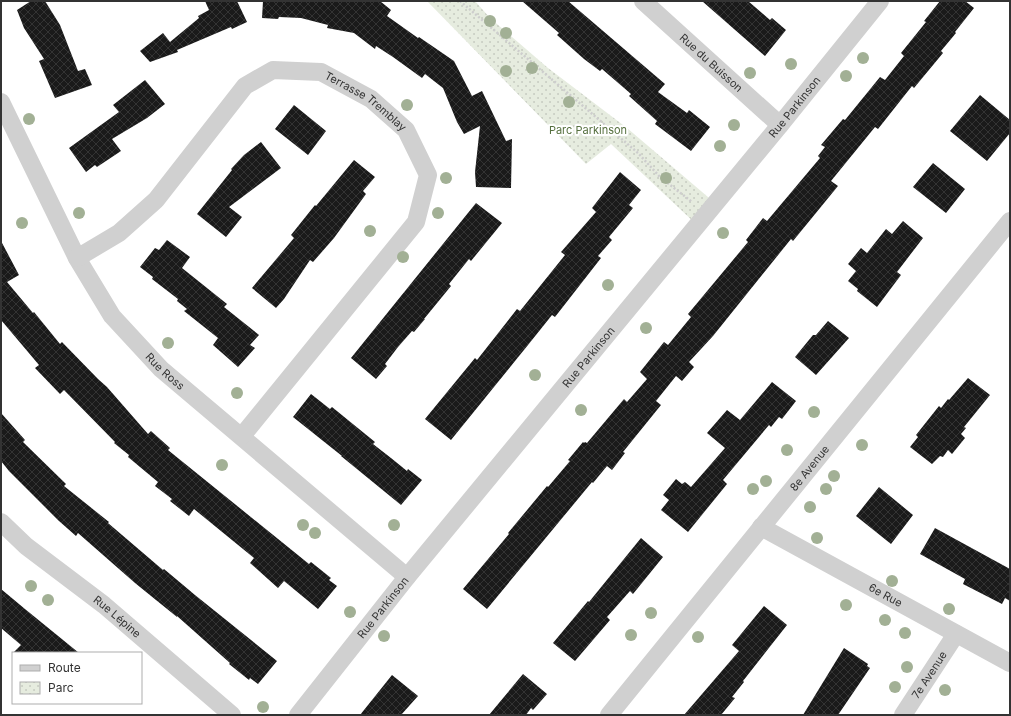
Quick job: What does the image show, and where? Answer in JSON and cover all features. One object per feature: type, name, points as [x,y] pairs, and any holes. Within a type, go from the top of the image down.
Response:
[{"type":"street","name":"Rue du Buisson","points":[[643,1],[780,125]]},
{"type":"street","name":"Rue Parkinson","points":[[298,715],[408,577],[780,125],[880,1]]},
{"type":"street","name":"Terrasse Tremblay","points":[[77,258],[119,232],[156,200],[245,86],[273,70],[321,72],[371,100],[406,130],[428,175],[416,222],[242,436]]},
{"type":"street","name":"Rue Ross","points":[[1,102],[77,258],[117,322],[161,369],[408,577]]},
{"type":"street","name":"8e Avenue","points":[[609,715],[1010,221]]},
{"type":"street","name":"Rue Lépine","points":[[1,522],[26,546],[104,605],[232,715]]},
{"type":"street","name":"6e Rue","points":[[761,527],[1010,664]]},
{"type":"street","name":"7e Avenue","points":[[903,715],[956,634]]},
{"type":"path","points":[[460,1],[638,153],[660,177],[707,214]]},
{"type":"green space","name":"Parc Parkinson","points":[[427,1],[475,1],[490,18],[548,68],[627,128],[715,203],[697,225],[611,144],[586,164]]},
{"type":"building","points":[[31,1],[45,1],[60,25],[78,71],[85,69],[92,85],[55,98],[39,61],[44,59],[24,28],[17,10]]},
{"type":"building","points":[[205,1],[237,1],[247,22],[232,29],[231,27],[177,50],[178,52],[150,62],[140,51],[163,33],[170,42],[199,18],[198,16],[209,10]]},
{"type":"building","points":[[263,1],[380,1],[391,10],[387,16],[454,61],[472,96],[482,91],[506,141],[512,139],[511,188],[476,187],[475,172],[480,126],[464,134],[457,122],[443,88],[425,74],[422,78],[376,46],[375,49],[354,33],[327,28],[328,25],[301,18],[262,18]]},
{"type":"building","points":[[522,1],[568,1],[665,84],[658,92],[687,113],[689,110],[710,127],[691,151],[655,124],[657,121],[629,96],[631,94],[602,69],[600,71],[584,59],[557,35],[559,33]]},
{"type":"building","points":[[702,1],[748,1],[770,20],[772,18],[786,30],[765,56]]},
{"type":"building","points":[[940,1],[965,1],[974,8],[941,51],[943,53],[914,88],[912,86],[878,129],[875,127],[831,181],[838,186],[793,241],[791,239],[713,336],[689,362],[694,367],[682,381],[676,376],[656,401],[661,405],[623,452],[625,453],[612,470],[607,466],[593,483],[592,482],[487,609],[463,589],[547,486],[548,487],[570,461],[568,460],[583,442],[587,443],[624,399],[627,402],[647,379],[640,372],[664,342],[668,345],[691,317],[688,314],[748,242],[746,240],[763,218],[767,221],[820,158],[818,156],[825,147],[821,145],[843,119],[845,120],[880,77],[885,80],[904,56],[901,53],[926,22],[924,21]]},
{"type":"building","points":[[145,80],[165,104],[147,118],[112,139],[121,151],[97,167],[95,165],[86,172],[69,148],[119,112],[113,105]]},
{"type":"building","points":[[980,95],[1010,120],[1010,133],[987,161],[950,131]]},
{"type":"building","points":[[294,105],[326,131],[308,155],[275,129]]},
{"type":"building","points":[[261,142],[281,168],[229,207],[242,217],[226,237],[197,214],[232,170],[231,169],[244,155]]},
{"type":"building","points":[[354,160],[375,177],[363,191],[366,194],[334,238],[313,262],[310,260],[284,299],[276,308],[252,288],[294,238],[291,235]]},
{"type":"building","points":[[933,163],[965,189],[946,213],[913,187]]},
{"type":"building","points":[[620,172],[641,190],[629,205],[633,208],[609,237],[612,240],[598,256],[601,258],[555,317],[552,315],[451,440],[425,419],[475,358],[477,360],[517,309],[520,311],[565,255],[561,252],[596,212],[592,208]]},
{"type":"building","points":[[476,203],[502,223],[471,261],[469,259],[449,284],[451,286],[414,332],[412,331],[398,347],[385,364],[387,366],[376,379],[351,358]]},
{"type":"building","points":[[903,221],[923,238],[897,272],[901,275],[877,307],[857,291],[858,289],[848,281],[856,271],[848,264],[861,248],[867,253],[886,229],[892,234]]},
{"type":"building","points":[[167,240],[190,257],[182,268],[227,304],[224,307],[259,335],[250,345],[255,348],[238,367],[213,345],[218,338],[184,311],[187,309],[177,301],[178,299],[152,279],[153,277],[140,267],[155,248],[159,250]]},
{"type":"building","points":[[1,241],[19,275],[7,282],[60,344],[62,342],[107,387],[148,434],[151,431],[170,448],[168,450],[309,564],[311,562],[331,578],[329,580],[337,586],[318,609],[284,581],[278,588],[250,563],[254,558],[194,509],[189,516],[170,501],[172,499],[155,486],[158,482],[128,457],[129,455],[114,443],[115,442],[64,390],[60,394],[35,368],[39,365],[1,320]]},
{"type":"building","points":[[828,321],[849,338],[816,375],[795,357],[813,335],[816,335]]},
{"type":"building","points":[[968,378],[990,395],[964,427],[966,428],[961,434],[965,438],[952,454],[948,450],[943,457],[940,456],[932,464],[910,447],[918,437],[916,435],[939,406],[941,408]]},
{"type":"building","points":[[772,382],[796,401],[782,419],[779,417],[771,427],[769,425],[723,480],[727,484],[688,532],[661,510],[669,500],[663,495],[676,479],[682,484],[685,482],[691,487],[725,448],[707,433],[727,410],[740,420]]},
{"type":"building","points":[[311,394],[330,409],[332,407],[375,442],[373,444],[407,471],[408,469],[422,480],[401,505],[293,417]]},
{"type":"building","points":[[1,413],[25,440],[23,442],[66,484],[64,486],[109,522],[108,523],[163,570],[164,569],[277,661],[258,684],[250,678],[249,680],[229,664],[230,663],[177,616],[135,583],[78,533],[76,536],[9,471],[1,461]]},
{"type":"building","points":[[879,487],[913,515],[891,544],[856,516]]},
{"type":"building","points":[[935,528],[1010,569],[1010,601],[1005,598],[1002,604],[963,584],[965,579],[920,554]]},
{"type":"building","points":[[641,538],[663,557],[633,594],[630,591],[607,617],[610,620],[575,661],[553,643],[588,601],[589,602]]},
{"type":"building","points":[[1,589],[78,652],[14,652],[21,645],[1,628]]},
{"type":"building","points":[[764,606],[787,625],[743,681],[744,682],[732,697],[735,698],[721,715],[684,715],[739,651],[732,645]]},
{"type":"building","points":[[844,648],[868,664],[867,666],[870,668],[838,715],[803,715]]},
{"type":"building","points":[[523,674],[547,694],[533,710],[531,708],[526,715],[489,715]]},
{"type":"building","points":[[392,675],[418,696],[401,715],[360,715]]}]
